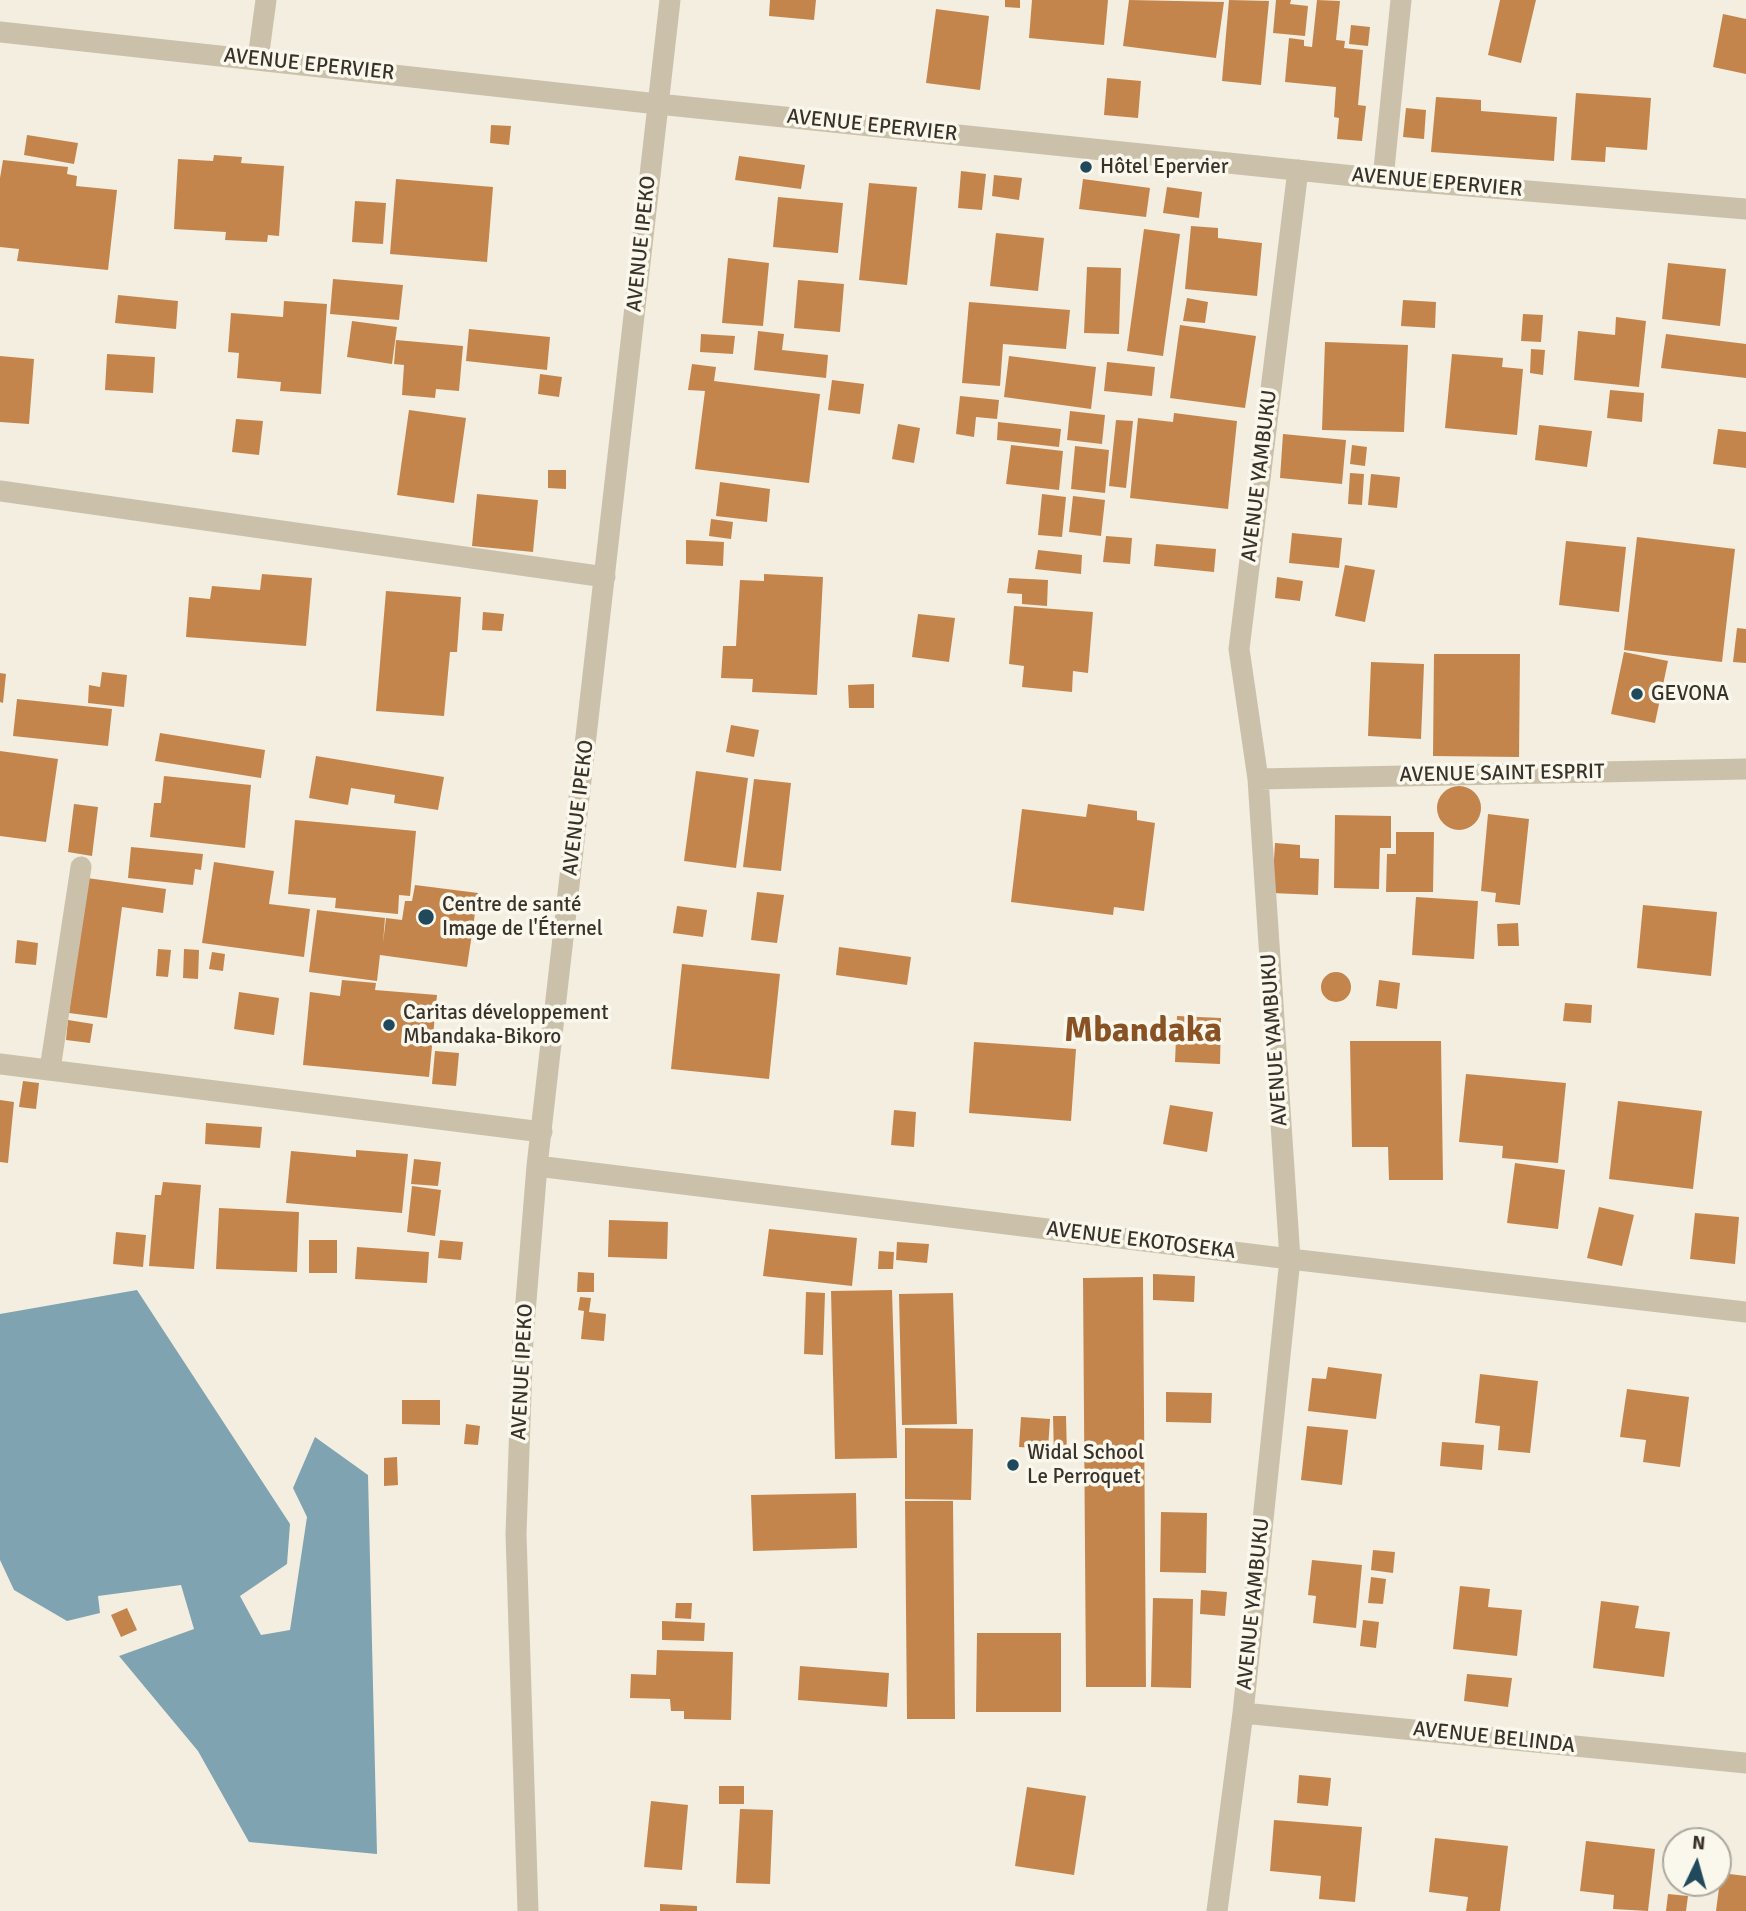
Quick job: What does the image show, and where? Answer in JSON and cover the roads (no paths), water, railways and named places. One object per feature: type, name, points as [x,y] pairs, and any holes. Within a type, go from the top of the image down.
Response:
[{"type":"street","points":[[258,59],[266,0]]},
{"type":"street","name":"AVENUE IPEKO","points":[[528,1911],[516,1534],[523,1338],[537,1166],[670,0]]},
{"type":"street","points":[[1383,179],[1401,0]]},
{"type":"street","name":"AVENUE EPERVIER","points":[[0,32],[1383,179],[1746,209]]},
{"type":"street","name":"AVENUE YAMBUKU","points":[[1217,1911],[1243,1713],[1290,1259],[1258,779],[1239,649],[1298,170]]},
{"type":"street","points":[[0,491],[605,577]]},
{"type":"street","name":"AVENUE SAINT ESPRIT","points":[[1258,779],[1746,769]]},
{"type":"street","points":[[50,1069],[81,867]]},
{"type":"street","points":[[0,1063],[542,1132]]},
{"type":"street","name":"AVENUE EKOTOSEKA","points":[[537,1166],[1746,1312]]},
{"type":"street","name":"AVENUE BELINDA","points":[[1243,1713],[1746,1763]]},
{"type":"water","points":[[137,1290],[290,1524],[287,1564],[240,1596],[261,1635],[290,1630],[307,1517],[293,1488],[315,1437],[368,1475],[377,1854],[249,1842],[198,1751],[119,1656],[194,1629],[181,1585],[98,1596],[100,1613],[67,1621],[14,1590],[0,1560],[0,1314]]},
{"type":"place","name":"Hôtel Epervier","points":[[1086,167]]},
{"type":"place","name":"GEVONA","points":[[1637,694]]},
{"type":"place","name":"Centre de santé Image de l'Éternel","points":[[426,917]]},
{"type":"place","name":"Caritas développement Mbandaka-Bikoro","points":[[389,1025]]},
{"type":"place","name":"Widal School Le Perroquet","points":[[1013,1465]]},
{"type":"district","name":"Mbandaka","points":[[1143,1032]]}]
